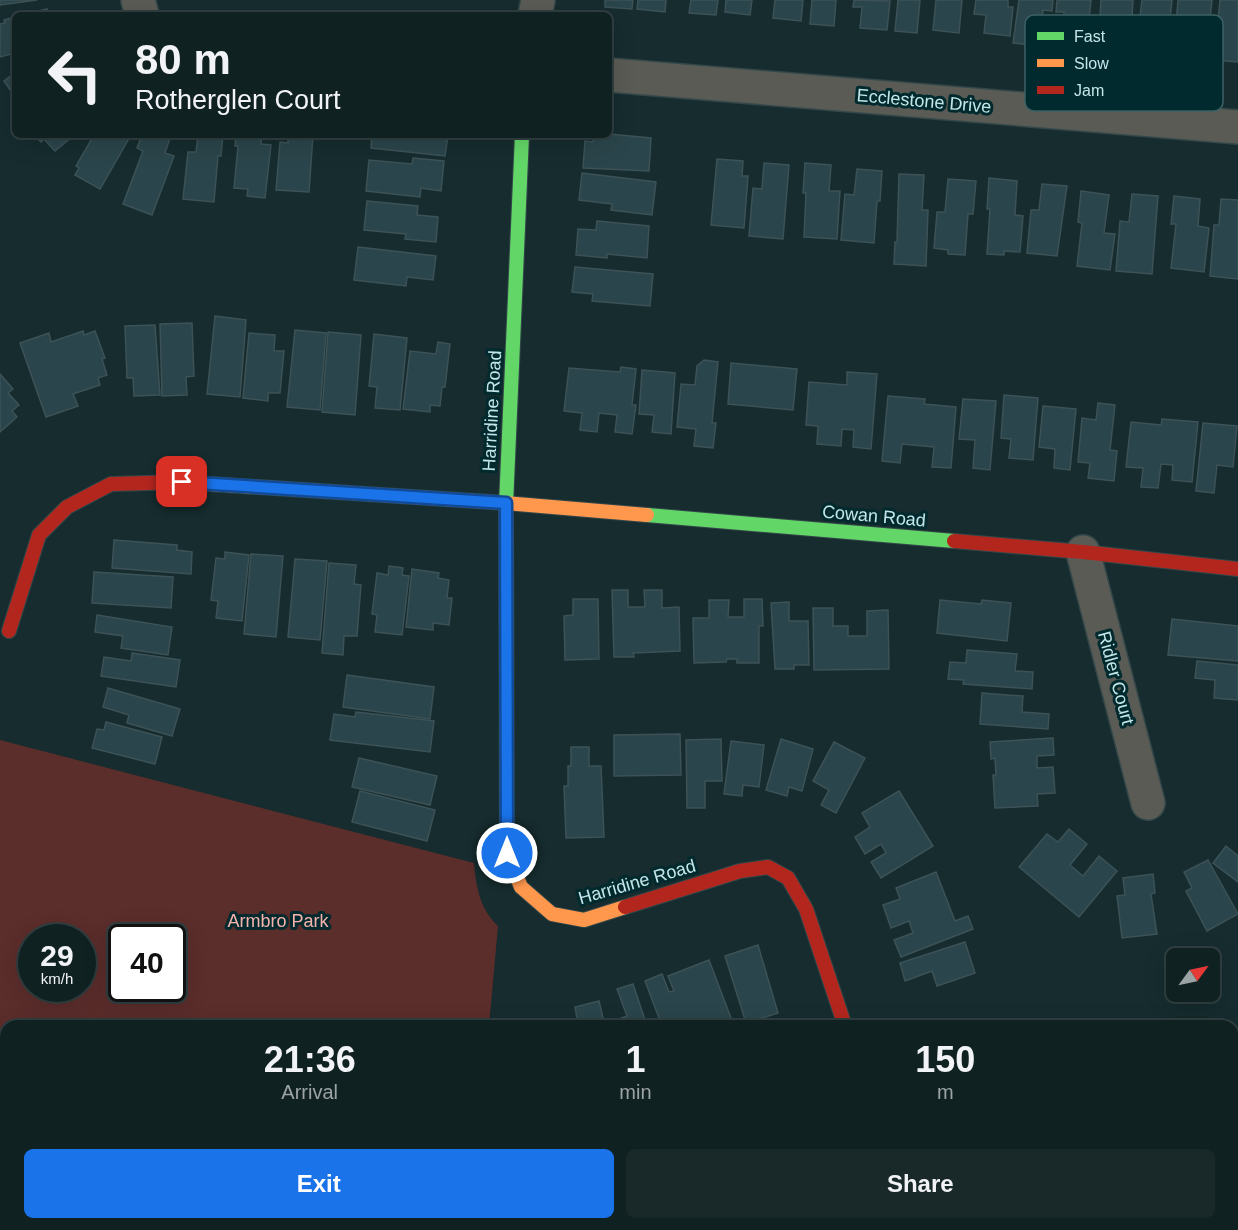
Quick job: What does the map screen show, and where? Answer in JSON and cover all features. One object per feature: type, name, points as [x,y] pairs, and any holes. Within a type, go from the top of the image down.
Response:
[{"type":"street","name":"Ecclestone Drive","points":[[612,75],[1025,109]]},
{"type":"street","name":"Ecclestone Drive","points":[[1044,111],[1238,127]]},
{"type":"street","name":"Harridine Road","points":[[522,138],[506,503],[507,853],[521,887],[552,914],[584,920],[740,871],[768,867],[788,878],[807,909],[843,1020]]},
{"type":"street","name":"Cowan Road","points":[[9,631],[39,536],[67,507],[111,484],[182,482],[506,503],[1083,552],[1238,569]]},
{"type":"street","name":"Ridler Court","points":[[1083,552],[1148,803]]},
{"type":"green space","name":"Armbro Park","points":[[0,740],[474,863],[480,897],[498,926],[490,1020],[0,1020]]},
{"type":"building","points":[[0,0],[37,0],[0,5]]},
{"type":"building","points":[[605,0],[633,0],[632,9],[605,7]]},
{"type":"building","points":[[638,0],[666,0],[665,12],[637,9]]},
{"type":"building","points":[[691,0],[718,0],[716,15],[689,13]]},
{"type":"building","points":[[726,0],[752,0],[750,15],[725,12]]},
{"type":"building","points":[[775,0],[803,0],[801,21],[773,18]]},
{"type":"building","points":[[812,0],[836,0],[834,26],[810,24]]},
{"type":"building","points":[[854,0],[890,1],[887,30],[860,28],[862,7],[853,7]]},
{"type":"building","points":[[898,0],[920,0],[917,33],[895,31]]},
{"type":"building","points":[[936,0],[962,0],[959,33],[933,30]]},
{"type":"building","points":[[976,0],[1008,0],[1008,7],[1013,7],[1010,36],[984,33],[986,15],[974,14]]},
{"type":"building","points":[[1019,0],[1053,0],[1052,11],[1043,10],[1042,15],[1025,15],[1025,44],[1013,43]]},
{"type":"building","points":[[1057,0],[1091,0],[1089,15],[1064,15],[1064,12],[1056,12]]},
{"type":"building","points":[[1101,0],[1133,0],[1132,15],[1100,15]]},
{"type":"building","points":[[1142,0],[1172,0],[1170,15],[1140,15]]},
{"type":"building","points":[[1178,0],[1212,0],[1210,15],[1177,15]]},
{"type":"building","points":[[1220,0],[1238,0],[1238,62],[1223,61],[1223,15],[1218,15]]},
{"type":"building","points":[[12,18],[12,54],[0,57],[0,24],[5,23],[4,20]]},
{"type":"building","points":[[12,75],[12,93],[4,81]]},
{"type":"building","points":[[612,134],[651,138],[649,171],[583,168],[585,141],[593,142],[593,138],[612,138]]},
{"type":"building","points":[[37,138],[70,138],[55,151],[44,139],[41,142]]},
{"type":"building","points":[[92,138],[129,138],[100,189],[75,175],[79,168],[76,166]]},
{"type":"building","points":[[141,138],[170,138],[165,153],[174,156],[152,215],[123,204],[143,151],[137,148]]},
{"type":"building","points":[[198,138],[223,138],[221,156],[218,156],[214,202],[183,199],[188,152],[196,152]]},
{"type":"building","points":[[236,138],[262,138],[261,144],[271,145],[265,198],[247,196],[248,189],[234,188],[238,146],[235,146]]},
{"type":"building","points":[[288,138],[313,138],[309,192],[276,190],[280,142],[288,143]]},
{"type":"building","points":[[372,138],[448,138],[445,156],[371,148]]},
{"type":"building","points":[[413,158],[444,161],[441,191],[421,188],[420,197],[366,191],[369,160],[412,164]]},
{"type":"building","points":[[717,159],[743,161],[742,176],[748,176],[744,228],[711,225]]},
{"type":"building","points":[[764,163],[789,165],[783,239],[749,236],[753,188],[762,189]]},
{"type":"building","points":[[805,163],[831,165],[829,191],[840,191],[837,239],[804,237]]},
{"type":"building","points":[[857,169],[882,171],[874,243],[841,240],[845,194],[854,195]]},
{"type":"building","points":[[582,173],[656,182],[652,215],[611,210],[612,204],[579,200]]},
{"type":"building","points":[[899,174],[924,175],[922,210],[928,210],[926,266],[894,264]]},
{"type":"building","points":[[989,178],[1017,181],[1015,215],[1023,216],[1020,252],[1004,251],[1004,255],[987,254],[990,209],[987,209]]},
{"type":"building","points":[[948,179],[976,181],[973,214],[968,214],[965,255],[948,254],[948,250],[934,248],[937,212],[945,212]]},
{"type":"building","points":[[1042,184],[1067,186],[1057,256],[1027,253],[1031,210],[1039,210]]},
{"type":"building","points":[[1081,191],[1109,195],[1104,233],[1115,234],[1110,270],[1077,266],[1082,223],[1078,222]]},
{"type":"building","points":[[1132,194],[1158,196],[1152,274],[1116,271],[1120,221],[1129,222]]},
{"type":"building","points":[[1174,196],[1200,199],[1198,226],[1209,228],[1204,272],[1171,268],[1176,224],[1171,224]]},
{"type":"building","points":[[1221,199],[1238,200],[1238,279],[1210,276],[1214,225],[1219,225]]},
{"type":"building","points":[[367,201],[418,206],[417,215],[438,217],[436,242],[405,239],[406,234],[364,230]]},
{"type":"building","points":[[597,221],[649,226],[647,258],[607,254],[607,258],[576,255],[578,229],[596,230]]},
{"type":"building","points":[[358,247],[436,256],[433,280],[407,277],[406,286],[354,280]]},
{"type":"building","points":[[575,267],[653,274],[650,306],[592,301],[593,294],[572,292]]},
{"type":"building","points":[[215,316],[246,320],[240,397],[207,394]]},
{"type":"building","points":[[192,323],[194,376],[186,377],[187,395],[162,396],[160,324]]},
{"type":"building","points":[[155,325],[160,395],[134,396],[133,378],[127,378],[125,326]]},
{"type":"building","points":[[295,330],[326,333],[320,410],[287,407]]},
{"type":"building","points":[[83,331],[84,335],[95,331],[105,358],[102,359],[107,375],[98,378],[100,385],[73,394],[78,406],[46,417],[20,343],[49,333],[51,342]]},
{"type":"building","points":[[328,332],[361,335],[355,415],[322,412]]},
{"type":"building","points":[[249,333],[275,335],[274,351],[284,351],[280,393],[268,393],[268,401],[243,398]]},
{"type":"building","points":[[374,334],[407,338],[400,410],[375,408],[377,387],[369,386]]},
{"type":"building","points":[[438,342],[450,344],[445,387],[442,387],[440,406],[430,405],[430,412],[403,409],[410,351],[436,354]]},
{"type":"building","points":[[704,360],[718,362],[712,423],[716,423],[713,448],[694,446],[696,429],[677,427],[681,384],[695,385],[697,366]]},
{"type":"building","points":[[731,363],[797,369],[793,410],[728,404]]},
{"type":"building","points":[[621,367],[636,369],[632,405],[636,405],[632,434],[615,432],[617,415],[599,413],[597,432],[580,430],[582,413],[564,411],[569,368],[620,372]]},
{"type":"building","points":[[642,370],[675,373],[671,434],[652,432],[654,415],[639,414]]},
{"type":"building","points":[[847,372],[877,374],[871,449],[853,447],[854,430],[842,429],[841,446],[817,444],[818,426],[806,425],[809,382],[847,385]]},
{"type":"building","points":[[0,374],[13,389],[8,393],[19,405],[12,411],[17,417],[0,432]]},
{"type":"building","points":[[1004,395],[1038,398],[1033,460],[1009,458],[1011,439],[1001,438]]},
{"type":"building","points":[[888,396],[925,399],[924,404],[956,407],[951,468],[932,467],[934,447],[902,444],[900,463],[882,461]]},
{"type":"building","points":[[963,399],[996,401],[990,470],[973,468],[975,440],[959,439]]},
{"type":"building","points":[[1098,403],[1115,405],[1110,450],[1117,451],[1114,481],[1088,478],[1090,463],[1078,462],[1082,418],[1096,420]]},
{"type":"building","points":[[1043,406],[1076,409],[1070,470],[1054,468],[1055,449],[1039,447]]},
{"type":"building","points":[[1162,419],[1198,422],[1192,482],[1172,480],[1173,465],[1161,464],[1158,488],[1141,487],[1143,468],[1126,467],[1131,422],[1161,425]]},
{"type":"building","points":[[1203,423],[1237,426],[1233,467],[1217,465],[1214,493],[1196,491]]},
{"type":"building","points":[[114,540],[177,545],[177,550],[192,552],[191,574],[112,568]]},
{"type":"building","points":[[225,552],[249,555],[242,621],[216,618],[218,601],[211,600],[216,558],[225,559]]},
{"type":"building","points":[[251,554],[283,556],[276,637],[244,634]]},
{"type":"building","points":[[295,559],[327,561],[320,640],[288,637]]},
{"type":"building","points":[[329,563],[356,565],[354,584],[361,585],[357,636],[344,636],[343,655],[322,653]]},
{"type":"building","points":[[389,566],[403,568],[402,575],[409,576],[402,635],[375,632],[377,615],[372,614],[377,573],[388,575]]},
{"type":"building","points":[[412,569],[439,573],[438,578],[449,580],[447,598],[452,598],[449,625],[433,623],[433,630],[406,627]]},
{"type":"building","points":[[94,572],[173,577],[171,608],[92,603]]},
{"type":"building","points":[[612,590],[628,590],[628,607],[645,607],[644,590],[662,590],[662,608],[679,607],[680,651],[633,653],[634,657],[614,657]]},
{"type":"building","points":[[573,599],[598,599],[599,659],[565,660],[564,616],[573,615]]},
{"type":"building","points":[[744,599],[762,599],[763,626],[759,626],[759,663],[737,663],[737,659],[727,659],[726,662],[694,663],[693,618],[709,618],[709,600],[729,600],[728,617],[744,617]]},
{"type":"building","points":[[940,600],[981,604],[982,600],[1011,603],[1007,641],[937,633]]},
{"type":"building","points":[[789,602],[789,621],[808,621],[809,665],[794,665],[794,669],[775,669],[771,603]]},
{"type":"building","points":[[813,608],[833,608],[833,626],[848,626],[848,636],[867,636],[867,611],[888,610],[889,669],[814,670]]},
{"type":"building","points":[[97,615],[172,627],[168,655],[121,648],[123,636],[95,632]]},
{"type":"building","points":[[1172,619],[1238,626],[1238,661],[1168,655]]},
{"type":"building","points":[[967,650],[1017,654],[1015,671],[1033,672],[1032,689],[963,684],[964,680],[948,679],[950,662],[966,663]]},
{"type":"building","points":[[132,653],[180,660],[176,687],[101,676],[104,657],[131,661]]},
{"type":"building","points":[[1197,661],[1238,665],[1238,700],[1214,698],[1215,680],[1195,678]]},
{"type":"building","points":[[347,675],[434,687],[430,719],[343,707]]},
{"type":"building","points":[[108,688],[180,709],[172,736],[127,723],[129,715],[103,707]]},
{"type":"building","points":[[982,693],[1023,696],[1022,712],[1049,714],[1048,729],[980,724]]},
{"type":"building","points":[[356,712],[434,721],[430,752],[330,740],[334,714],[355,717]]},
{"type":"building","points":[[106,722],[162,737],[155,764],[92,748],[97,729],[104,730]]},
{"type":"building","points":[[680,734],[681,775],[614,776],[614,735]]},
{"type":"building","points":[[1053,738],[1054,755],[1037,756],[1037,768],[1053,767],[1055,793],[1037,794],[1038,806],[995,808],[993,775],[996,775],[995,758],[991,759],[990,742]]},
{"type":"building","points":[[721,739],[722,781],[705,781],[705,808],[687,808],[686,740]]},
{"type":"building","points":[[781,739],[813,749],[802,791],[789,787],[787,796],[766,790]]},
{"type":"building","points":[[731,741],[764,745],[759,787],[743,785],[742,796],[724,794]]},
{"type":"building","points":[[834,742],[865,758],[836,813],[821,805],[829,790],[813,781]]},
{"type":"building","points":[[571,747],[589,747],[589,766],[601,766],[604,837],[566,838],[564,786],[568,786]]},
{"type":"building","points":[[359,758],[437,776],[430,805],[352,787]]},
{"type":"building","points":[[360,791],[435,810],[427,841],[352,822]]},
{"type":"building","points":[[899,791],[933,846],[881,878],[871,862],[886,853],[881,844],[865,854],[855,837],[870,827],[862,813]]},
{"type":"building","points":[[1069,829],[1087,844],[1070,865],[1083,876],[1099,856],[1117,871],[1079,917],[1019,867],[1047,834],[1058,842]]},
{"type":"building","points":[[1226,846],[1238,856],[1238,882],[1213,863]]},
{"type":"building","points":[[1208,860],[1238,914],[1207,931],[1186,891],[1192,888],[1184,872]]},
{"type":"building","points":[[936,872],[955,921],[968,916],[973,929],[901,957],[894,940],[913,933],[909,921],[891,928],[883,905],[900,899],[896,888]]},
{"type":"building","points":[[1153,874],[1155,893],[1151,894],[1157,934],[1122,938],[1117,896],[1125,895],[1123,878]]},
{"type":"building","points":[[965,942],[975,973],[937,986],[932,971],[905,981],[900,963]]},
{"type":"building","points":[[758,945],[778,1013],[756,1020],[745,1020],[725,956]]},
{"type":"building","points":[[709,960],[731,1018],[726,1020],[660,1020],[645,981],[662,974],[669,992],[674,991],[668,976]]},
{"type":"building","points":[[633,984],[645,1020],[616,1020],[627,1016],[617,989]]},
{"type":"building","points":[[599,1001],[604,1020],[577,1020],[575,1007]]},
{"type":"traffic: fast","points":[[506,505],[522,138]]},
{"type":"traffic: fast","points":[[647,515],[954,541]]},
{"type":"traffic: slow","points":[[210,484],[506,503],[647,515]]},
{"type":"traffic: slow","points":[[506,505],[507,853],[521,887],[552,914],[584,920],[625,907]]},
{"type":"traffic: jam","points":[[9,631],[39,535],[67,507],[111,484],[182,482],[210,484]]},
{"type":"traffic: jam","points":[[954,541],[1238,569]]},
{"type":"traffic: jam","points":[[625,907],[740,871],[768,867],[788,878],[806,909],[843,1020]]},
{"type":"route","points":[[182,482],[506,503],[507,853]]}]
